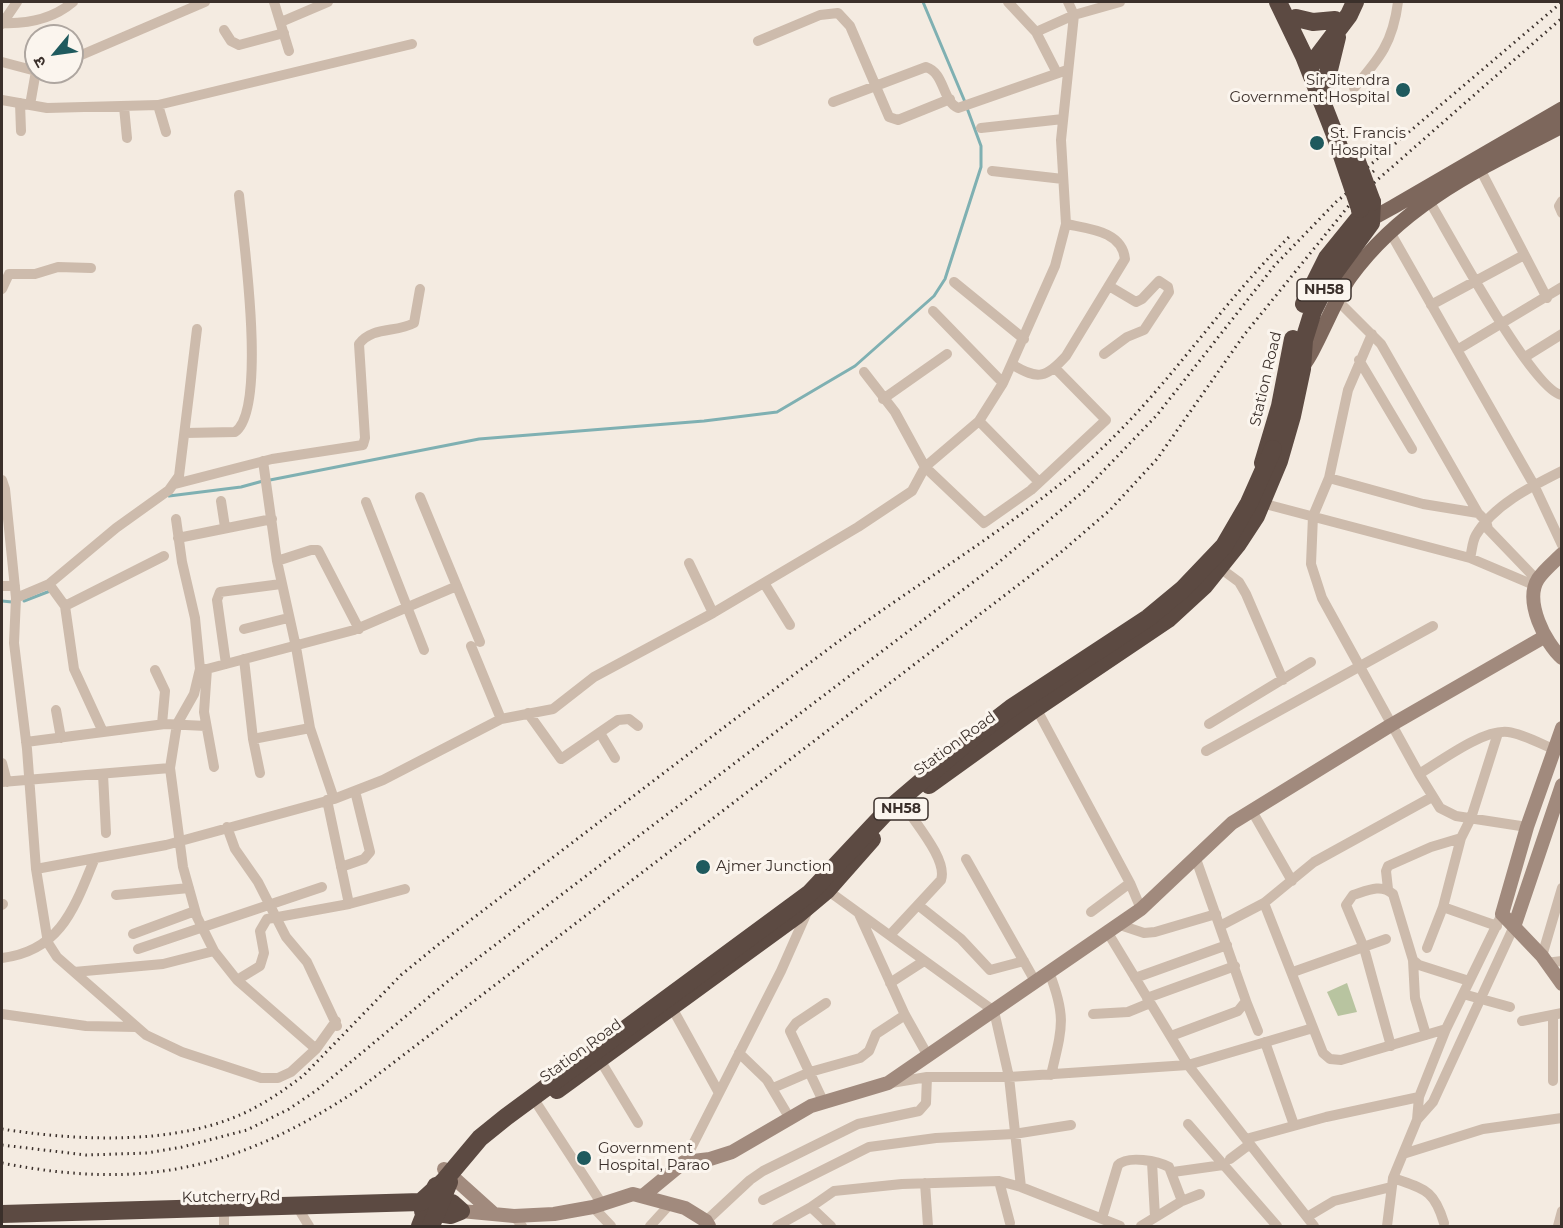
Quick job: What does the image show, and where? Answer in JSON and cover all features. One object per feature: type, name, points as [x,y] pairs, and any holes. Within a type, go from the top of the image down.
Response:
[{"type":"highway","points":[[1278,2],[1326,82],[1364,214]]},
{"type":"highway","points":[[1310,57],[1354,2]]},
{"type":"highway","points":[[1292,10],[1340,132]]},
{"type":"highway","points":[[1292,10],[1313,22],[1337,25]]},
{"type":"highway","points":[[1326,82],[1337,25]]},
{"type":"highway","name":"Station Road","points":[[450,1175],[537,1104],[811,904],[827,890],[904,805],[1036,708],[1168,619],[1220,568],[1256,516],[1296,367],[1296,330],[1313,282],[1327,258],[1364,214]]},
{"type":"highway","points":[[432,1214],[447,1184],[486,1140],[822,889],[906,799],[950,763],[1032,702],[1156,620],[1181,600],[1217,563],[1235,539],[1275,450],[1280,432]]},
{"type":"highway","name":"Station Road","points":[[432,1214],[466,1145],[543,1084],[630,1022],[712,958],[794,901],[907,788],[977,728],[1142,616],[1187,580],[1221,542],[1242,508],[1280,432]]},
{"type":"highway","points":[[432,1214],[480,1138],[819,885],[890,809],[970,739],[1011,708],[1148,618],[1202,573],[1230,537],[1275,450]]},
{"type":"highway","points":[[2,1208],[345,1199],[432,1214],[452,1203],[461,1211]]},
{"type":"highway","points":[[2,1214],[421,1202],[432,1214]]},
{"type":"highway","name":"Kutcherry Rd","points":[[2,1223],[305,1220],[387,1210],[432,1214]]},
{"type":"main road","points":[[1364,214],[1562,109]]},
{"type":"main road","name":"Station Road","points":[[1296,367],[1316,347],[1336,299],[1361,261],[1390,232],[1428,199],[1562,126]]},
{"type":"street","points":[[2,23],[17,2]]},
{"type":"street","points":[[2,23],[24,24],[36,21],[73,2]]},
{"type":"street","points":[[84,55],[205,2]]},
{"type":"street","points":[[274,2],[289,51]]},
{"type":"street","points":[[224,30],[231,41],[239,45],[282,28],[328,2]]},
{"type":"street","points":[[1008,2],[1036,32],[1062,72]]},
{"type":"street","points":[[36,869],[94,860],[174,843],[331,800],[383,780],[501,719],[553,709],[594,677],[713,613],[912,491],[925,467],[979,421],[1012,365],[1055,266],[1066,224],[1063,179],[1062,72],[1074,15],[1068,2]]},
{"type":"street","points":[[1036,32],[1074,15],[1120,2]]},
{"type":"street","points":[[1354,88],[1382,56],[1395,23],[1398,2]]},
{"type":"street","points":[[758,41],[820,15],[838,13],[850,26],[886,111],[893,120],[950,99]]},
{"type":"street","points":[[2,100],[47,108],[158,105],[412,44]]},
{"type":"street","points":[[2,62],[36,71],[25,104],[21,131]]},
{"type":"street","points":[[832,102],[875,84],[926,67],[936,72],[954,107],[958,108],[1062,72]]},
{"type":"street","points":[[158,105],[166,132]]},
{"type":"street","points":[[124,107],[127,138]]},
{"type":"street","points":[[981,128],[1063,119]]},
{"type":"street","points":[[1480,169],[1547,298]]},
{"type":"street","points":[[992,171],[1063,179]]},
{"type":"street","points":[[184,433],[236,432],[245,422],[253,353],[252,317],[238,195]]},
{"type":"street","points":[[1428,199],[1502,325],[1533,372],[1562,404]]},
{"type":"street","points":[[1562,201],[1559,206],[1562,213]]},
{"type":"street","points":[[1012,365],[1036,375],[1045,375],[1055,368],[1066,356],[1125,259],[1119,243],[1104,232],[1066,224]]},
{"type":"street","points":[[1390,232],[1534,485],[1562,545]]},
{"type":"street","points":[[1431,305],[1524,255]]},
{"type":"street","points":[[2,289],[9,274],[35,274],[58,267],[91,268]]},
{"type":"street","points":[[1104,354],[1127,337],[1144,330],[1169,292],[1168,286],[1159,281],[1136,302],[1108,286]]},
{"type":"street","points":[[954,282],[1024,339]]},
{"type":"street","points":[[1457,350],[1562,287]]},
{"type":"street","points":[[16,598],[49,584],[116,528],[157,500],[175,484],[263,461],[363,445],[365,438],[359,344],[370,333],[406,327],[414,323],[419,307],[420,289]]},
{"type":"street","points":[[1336,299],[1381,344],[1488,529],[1536,583],[1537,616],[1544,637],[1562,658]]},
{"type":"street","points":[[933,311],[1003,383]]},
{"type":"street","points":[[175,484],[197,329]]},
{"type":"street","points":[[1372,334],[1348,390],[1329,478],[1313,516],[1311,564],[1315,579],[1322,598],[1432,797],[1446,813],[1527,827]]},
{"type":"street","points":[[1525,357],[1562,334]]},
{"type":"street","points":[[884,399],[947,354]]},
{"type":"street","points":[[1359,360],[1413,449]]},
{"type":"street","points":[[864,372],[895,412],[925,467],[984,523],[1039,482],[1106,420],[1055,368]]},
{"type":"street","points":[[1549,390],[1562,395]]},
{"type":"street","points":[[979,421],[1039,482]]},
{"type":"street","points":[[263,461],[281,584],[296,646],[310,728],[331,800],[349,904]]},
{"type":"street","points":[[1470,558],[1482,517],[1534,485],[1562,471]]},
{"type":"street","points":[[1329,478],[1482,517]]},
{"type":"street","points":[[2,480],[5,489],[15,586],[14,643],[26,742],[36,869],[48,943],[57,957],[146,1035],[182,1052],[261,1078],[278,1078],[291,1072],[337,1025],[307,962],[294,949],[269,903],[235,849],[227,827]]},
{"type":"street","points":[[420,497],[457,586],[501,719]]},
{"type":"street","points":[[220,501],[225,527]]},
{"type":"street","points":[[366,502],[424,650]]},
{"type":"street","points":[[1269,505],[1470,558],[1536,583]]},
{"type":"street","points":[[176,519],[204,669],[206,726],[214,767]]},
{"type":"street","points":[[178,537],[272,519]]},
{"type":"street","points":[[277,561],[311,550],[318,550],[359,628]]},
{"type":"street","points":[[1536,583],[1562,554]]},
{"type":"street","points":[[65,606],[164,556]]},
{"type":"street","points":[[689,563],[713,613]]},
{"type":"street","points":[[1220,568],[1239,582],[1246,594],[1283,680]]},
{"type":"street","points":[[764,583],[790,625]]},
{"type":"street","points":[[49,584],[65,606],[74,669],[103,732]]},
{"type":"street","points":[[226,664],[217,600],[219,592],[281,584]]},
{"type":"street","points":[[2,586],[15,586]]},
{"type":"street","points":[[204,669],[359,628],[457,586]]},
{"type":"street","points":[[244,628],[288,618]]},
{"type":"street","points":[[1206,751],[1433,626]]},
{"type":"street","points":[[888,1083],[1120,925],[1196,859],[1232,823],[1392,725],[1544,637]]},
{"type":"street","points":[[244,659],[253,739],[260,773]]},
{"type":"street","points":[[1209,724],[1311,662]]},
{"type":"street","points":[[169,724],[194,693],[204,669]]},
{"type":"street","points":[[156,670],[165,692],[169,724],[174,843],[202,928],[214,951],[237,980],[316,1048]]},
{"type":"street","points":[[1036,708],[1130,883],[1141,909]]},
{"type":"street","points":[[56,710],[61,738]]},
{"type":"street","points":[[528,713],[561,759],[623,718],[629,718],[638,726]]},
{"type":"street","points":[[26,742],[169,724],[206,726]]},
{"type":"street","points":[[253,739],[310,728]]},
{"type":"street","points":[[1387,1227],[1392,1183],[1417,1120],[1419,1097],[1446,1029],[1500,920],[1527,827],[1553,748],[1562,728]]},
{"type":"street","points":[[1419,774],[1479,739],[1498,733],[1510,732],[1553,748]]},
{"type":"street","points":[[600,733],[615,758]]},
{"type":"street","points":[[1427,948],[1443,907],[1461,838],[1471,818],[1498,733]]},
{"type":"street","points":[[2,764],[4,782],[170,768]]},
{"type":"street","points":[[103,774],[106,833]]},
{"type":"street","points":[[1417,1120],[1433,1102],[1515,924],[1562,786]]},
{"type":"street","points":[[341,867],[364,859],[370,852],[355,791]]},
{"type":"street","points":[[1220,926],[1264,903],[1314,862],[1432,797]]},
{"type":"street","points":[[890,935],[941,880],[943,869],[904,805]]},
{"type":"street","points":[[1252,811],[1292,881]]},
{"type":"street","points":[[1388,889],[1386,871],[1388,866],[1431,847],[1461,838]]},
{"type":"street","points":[[966,859],[1035,981]]},
{"type":"street","points":[[1196,859],[1245,1000],[1258,1030]]},
{"type":"street","points":[[2,958],[29,952],[48,943],[78,899],[94,860]]},
{"type":"street","points":[[1091,912],[1130,883]]},
{"type":"street","points":[[138,949],[322,887]]},
{"type":"street","points":[[1391,1046],[1364,948],[1346,905],[1353,895],[1382,887],[1393,894],[1413,960],[1415,998],[1426,1035]]},
{"type":"street","points":[[116,895],[189,888]]},
{"type":"street","points":[[1544,959],[1562,888]]},
{"type":"street","points":[[237,980],[260,966],[264,953],[260,931],[267,919],[276,915],[349,904],[405,889]]},
{"type":"street","points":[[827,890],[994,1011],[1009,1077],[1021,1187]]},
{"type":"street","points":[[1264,903],[1323,1053],[1330,1059],[1341,1060],[1446,1029]]},
{"type":"street","points":[[644,1195],[684,1162],[811,904]]},
{"type":"street","points":[[918,905],[961,939],[986,968],[997,970],[1024,961]]},
{"type":"street","points":[[1443,907],[1515,924],[1562,984]]},
{"type":"street","points":[[133,934],[195,910]]},
{"type":"street","points":[[858,912],[905,1016],[928,1056]]},
{"type":"street","points":[[1120,925],[1144,933],[1155,932],[1216,914]]},
{"type":"street","points":[[1108,933],[1188,1065],[1308,1223],[1334,1201],[1392,1183],[1426,1190],[1434,1197],[1444,1223]]},
{"type":"street","points":[[1293,972],[1386,939]]},
{"type":"street","points":[[1135,978],[1227,945]]},
{"type":"street","points":[[74,972],[163,964],[214,951]]},
{"type":"street","points":[[1544,959],[1562,961]]},
{"type":"street","points":[[1413,960],[1419,965],[1469,981]]},
{"type":"street","points":[[890,983],[924,961]]},
{"type":"street","points":[[1093,1014],[1128,1012],[1149,1001],[1235,966]]},
{"type":"street","points":[[1049,972],[1059,999],[1063,1026],[1051,1074]]},
{"type":"street","points":[[1463,994],[1510,1007]]},
{"type":"street","points":[[1171,1036],[1238,1011],[1245,1000]]},
{"type":"street","points":[[824,1101],[790,1031],[796,1023],[826,1003]]},
{"type":"street","points":[[671,1006],[719,1093]]},
{"type":"street","points":[[2,1014],[86,1026],[136,1027]]},
{"type":"street","points":[[1522,1021],[1557,1014],[1553,1081]]},
{"type":"street","points":[[773,1088],[810,1072],[864,1056],[876,1034],[905,1016]]},
{"type":"street","points":[[684,1162],[732,1152],[789,1117],[824,1101],[888,1083],[927,1077],[1009,1077],[1188,1065],[1313,1028]]},
{"type":"street","points":[[1265,1042],[1294,1125]]},
{"type":"street","points":[[739,1053],[773,1088],[789,1117]]},
{"type":"street","points":[[600,1060],[638,1122]]},
{"type":"street","points":[[461,1211],[494,1214],[518,1221],[598,1205],[620,1196],[644,1195],[685,1208],[708,1224],[763,1171],[858,1124],[919,1111],[926,1103],[927,1077]]},
{"type":"street","points":[[1173,1172],[1226,1162],[1248,1142],[1294,1125],[1419,1097]]},
{"type":"street","points":[[537,1104],[611,1227]]},
{"type":"street","points":[[1403,1154],[1483,1130],[1562,1118]]},
{"type":"street","points":[[1188,1124],[1226,1162],[1277,1227]]},
{"type":"street","points":[[763,1200],[869,1147],[936,1138],[1014,1134],[1071,1125]]},
{"type":"street","points":[[1102,1218],[1121,1162],[1164,1164],[1173,1172],[1182,1201]]},
{"type":"street","points":[[1152,1162],[1155,1218]]},
{"type":"street","points":[[450,1175],[494,1214]]},
{"type":"street","points":[[999,1181],[1010,1222]]},
{"type":"street","points":[[777,1227],[811,1208],[834,1191],[999,1181],[1021,1187],[1120,1227]]},
{"type":"street","points":[[925,1184],[928,1227]]},
{"type":"street","points":[[1141,1227],[1182,1201],[1200,1194]]},
{"type":"street","points":[[650,1227],[671,1203]]},
{"type":"street","points":[[811,1208],[831,1227]]},
{"type":"street","points":[[1558,1227],[1562,1211]]},
{"type":"green space","points":[[1347,983],[1357,1012],[1338,1016],[1327,992]]},
{"type":"waterway","points":[[923,2],[965,102]]},
{"type":"waterway","points":[[270,480],[479,439],[704,421],[777,412],[855,366],[934,296],[945,279],[981,167],[981,146],[967,108]]},
{"type":"waterway","points":[[169,496],[241,487],[263,481]]},
{"type":"waterway","points":[[24,601],[50,591]]},
{"type":"waterway","points":[[2,601],[12,602]]},
{"type":"railway","points":[[1363,171],[1562,2]]},
{"type":"railway","points":[[2,1163],[53,1171],[101,1174],[146,1173],[189,1166],[231,1155],[273,1138],[359,1089],[1060,553],[1110,510],[1157,459],[1244,335],[1351,203],[1562,18]]},
{"type":"railway","points":[[2,1145],[86,1155],[147,1153],[182,1147],[247,1130],[289,1109],[317,1090],[453,977],[993,567],[1085,490],[1157,415],[1275,265],[1336,202],[1375,170]]},
{"type":"railway","points":[[2,1129],[87,1138],[175,1133],[204,1127],[240,1115],[287,1088],[304,1075],[401,975],[439,944],[835,644],[1027,510],[1088,461],[1141,408],[1263,264],[1289,237]]},
{"type":"place","name":"Sir Jitendra Government Hospital","points":[[1403,90]]},
{"type":"place","name":"St. Francis Hospital","points":[[1317,143]]},
{"type":"place","name":"Ajmer Junction","points":[[703,867]]},
{"type":"place","name":"Government Hospital, Parao","points":[[584,1158]]}]
